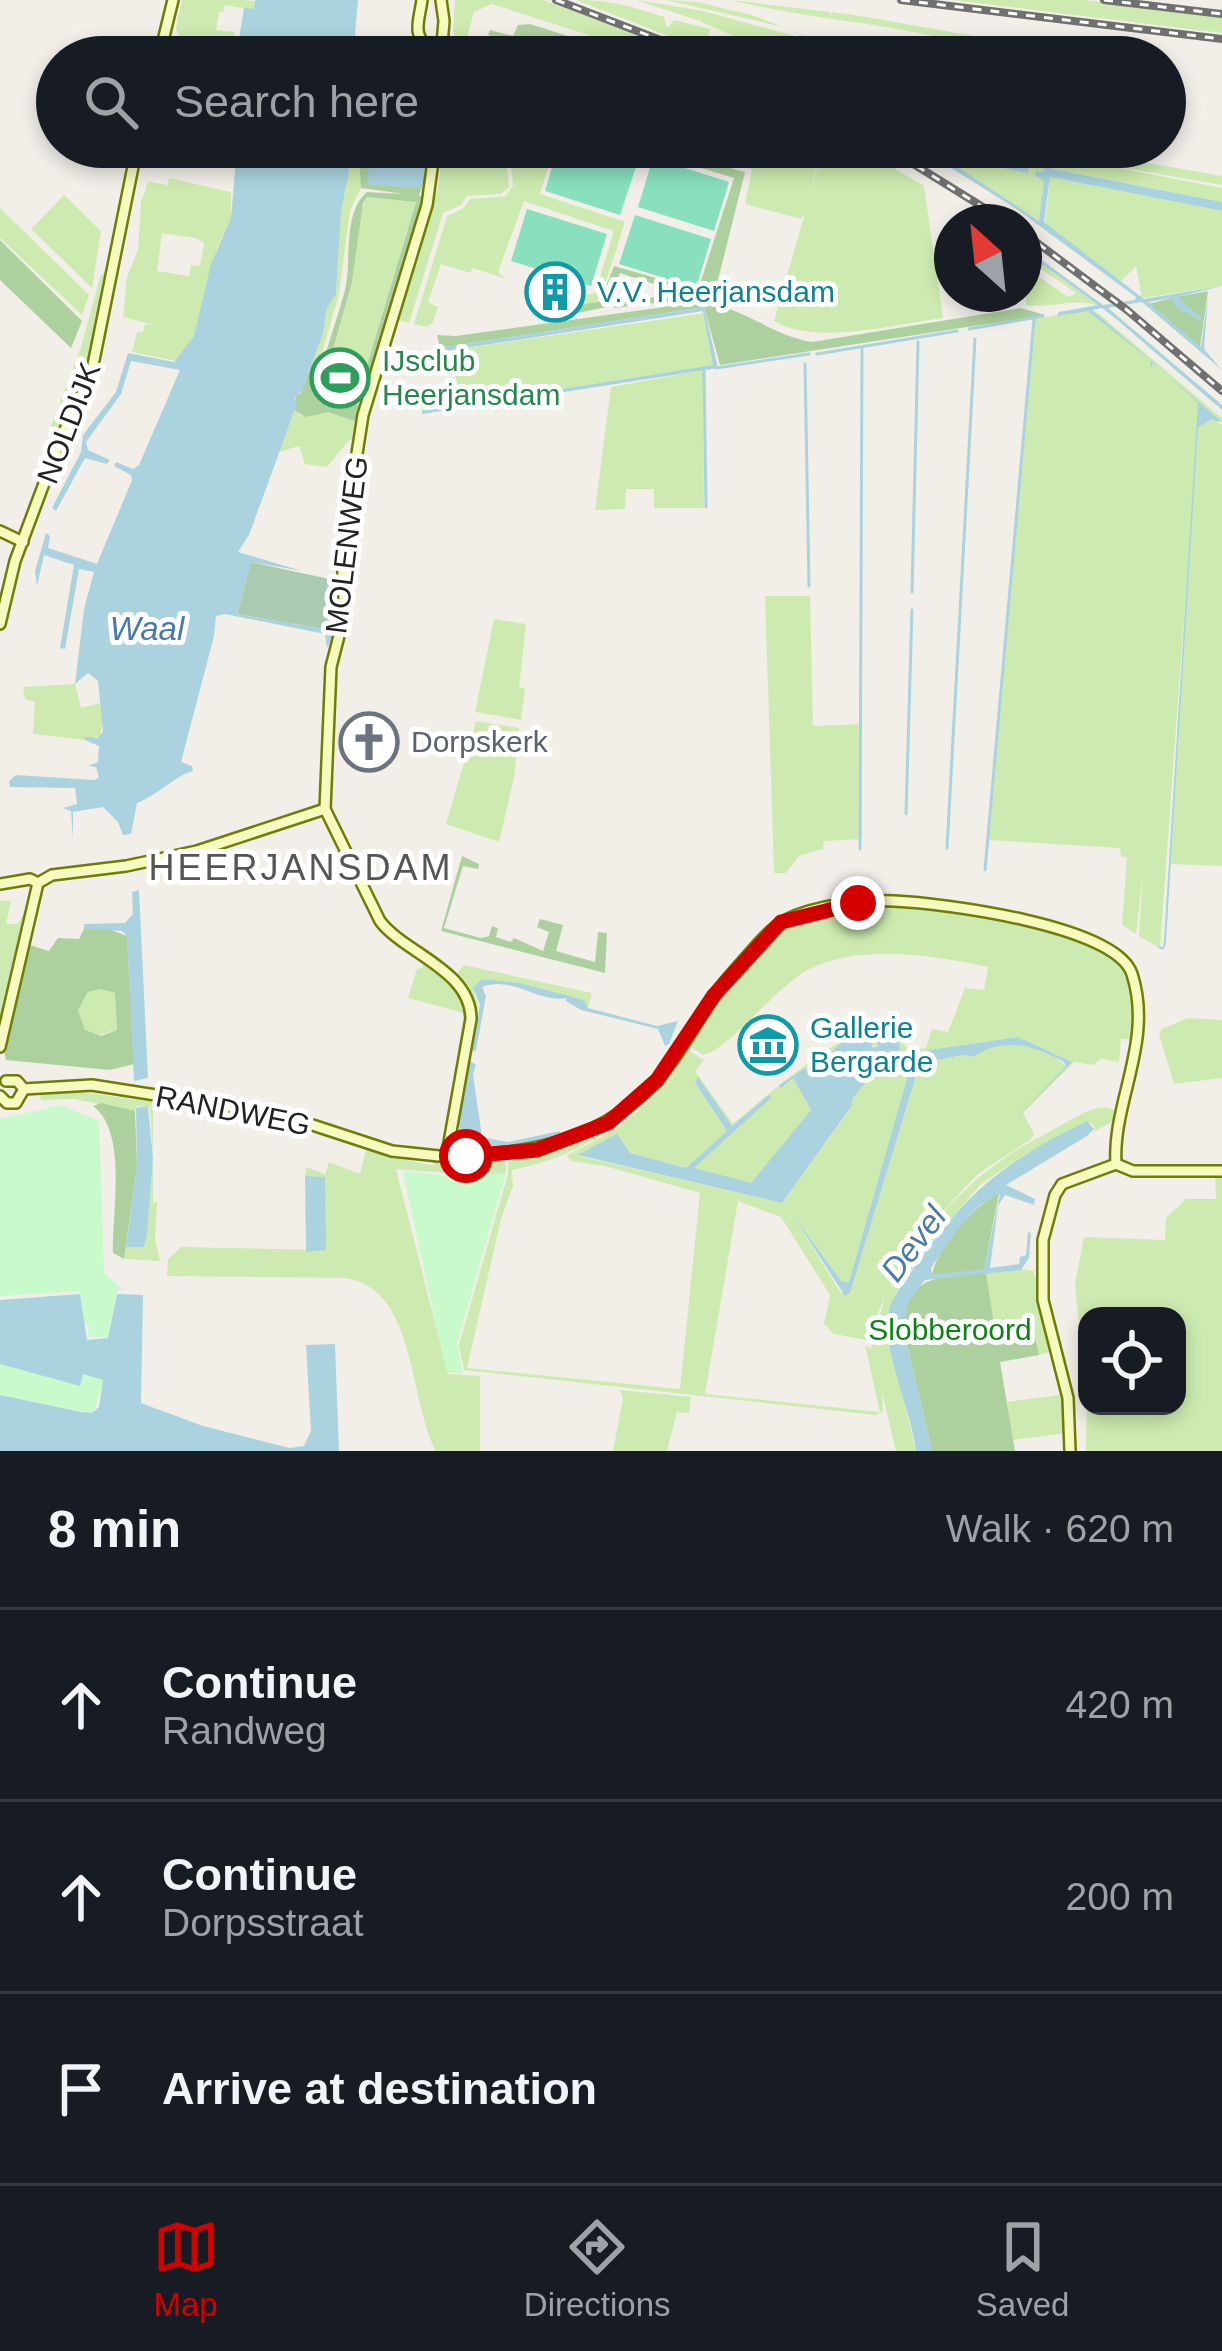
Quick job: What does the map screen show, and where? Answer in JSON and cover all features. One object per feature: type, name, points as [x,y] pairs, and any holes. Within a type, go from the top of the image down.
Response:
[{"type":"main road","points":[[164,36],[173,0]]},
{"type":"main road","points":[[419,36],[422,0]]},
{"type":"main road","points":[[439,36],[444,21],[441,0]]},
{"type":"main road","name":"NOLDIJK","points":[[0,624],[23,542],[61,438],[91,374],[133,168]]},
{"type":"main road","name":"MOLENWEG","points":[[325,809],[331,667],[344,600],[342,550],[363,415],[427,205],[432,168]]},
{"type":"main road","points":[[0,531],[23,542]]},
{"type":"main road","points":[[0,1047],[38,883],[52,875],[131,865],[196,850],[325,809],[386,929],[428,957],[472,1011],[448,1154]]},
{"type":"main road","points":[[0,884],[30,879],[38,883]]},
{"type":"main road","name":"RANDWEG","points":[[23,1089],[92,1085],[197,1101],[285,1116],[392,1151],[537,1150],[608,1123],[643,1096],[724,982],[781,922],[840,906],[894,901],[1047,924],[1114,953],[1132,976],[1136,1064],[1116,1164]]},
{"type":"main road","points":[[17,1081],[23,1089],[16,1103],[7,1103],[2,1084],[17,1081]]},
{"type":"main road","points":[[1070,1451],[1068,1398],[1042,1293],[1042,1251],[1055,1195],[1066,1181],[1116,1164],[1133,1171],[1222,1171]]},
{"type":"green space","points":[[182,0],[256,2],[254,10],[225,5],[219,12],[216,30],[235,32],[234,36],[182,36],[176,28]]},
{"type":"green space","points":[[455,0],[543,0],[639,36],[592,36],[492,4],[474,12],[468,36],[455,36]]},
{"type":"green space","points":[[576,0],[642,10],[664,17],[667,28],[674,20],[711,29],[708,36],[669,36]]},
{"type":"green space","points":[[636,0],[703,11],[795,36],[734,36],[701,22],[702,17],[700,21]]},
{"type":"green space","points":[[666,0],[698,2],[782,27]]},
{"type":"green space","points":[[731,0],[975,36],[933,36]]},
{"type":"green space","points":[[953,0],[1083,0],[1222,17],[1222,33]]},
{"type":"green space","points":[[530,24],[568,36],[513,36],[518,25]]},
{"type":"green space","points":[[350,168],[360,168],[361,188],[350,210],[339,294],[317,370],[308,374],[327,307],[336,294],[341,212]]},
{"type":"green space","points":[[360,168],[370,168],[370,176],[387,168],[428,168],[419,196],[426,197],[371,374],[365,372],[416,202],[367,197],[363,203],[352,282],[326,375],[321,369],[347,282],[351,226],[359,201],[367,192],[404,194],[361,188]]},
{"type":"green space","points":[[440,168],[507,168],[509,187],[501,194],[467,196],[461,205],[443,213],[409,323],[399,320]]},
{"type":"green space","points":[[511,168],[548,168],[540,194],[625,222],[601,297],[570,308],[576,288],[588,295],[595,293],[614,231],[524,201],[498,272],[506,279],[441,264],[428,302],[438,307],[433,323],[427,327],[414,324],[447,216],[464,208],[470,199],[506,196],[513,185]]},
{"type":"green space","points":[[552,168],[636,168],[620,215],[545,191]]},
{"type":"green space","points":[[650,168],[685,168],[729,182],[714,231],[638,207]]},
{"type":"green space","points":[[702,168],[745,172],[714,296],[614,308],[614,303],[682,293],[620,273],[607,307],[567,315],[565,309],[600,301],[614,266],[698,290],[734,178]]},
{"type":"green space","points":[[749,168],[816,168],[810,193],[817,168],[894,168],[924,186],[934,255],[934,312],[942,312],[943,318],[833,333],[774,321],[805,213],[801,219],[745,204]]},
{"type":"green space","points":[[956,168],[1028,172],[1029,168],[1044,168],[1036,175],[1044,181],[1042,204],[1013,204]]},
{"type":"green space","points":[[1119,168],[1222,188],[1222,202],[1052,169]]},
{"type":"green space","points":[[1125,168],[1177,168],[1222,176],[1222,185]]},
{"type":"green space","points":[[1050,177],[1222,211],[1222,286],[1142,298],[1136,266],[1121,281],[1045,225]]},
{"type":"green space","points":[[169,178],[231,192],[231,219],[217,248],[194,336],[176,361],[132,352],[137,332],[143,332],[145,324],[158,326],[123,317],[127,277],[138,250],[141,202],[148,182],[168,185]],"holes":[[[162,233],[204,243],[200,266],[191,265],[189,276],[157,271]]]},
{"type":"green space","points":[[64,195],[101,231],[92,288],[31,229]]},
{"type":"green space","points":[[366,197],[416,201],[365,372],[349,368],[341,393],[326,375],[352,282]]},
{"type":"green space","points":[[0,208],[89,295],[82,315],[0,238]]},
{"type":"green space","points":[[527,209],[607,234],[591,286],[511,261]]},
{"type":"green space","points":[[635,215],[711,239],[696,288],[619,264]]},
{"type":"green space","points":[[0,240],[82,321],[71,348],[0,280]]},
{"type":"green space","points":[[1042,264],[1099,306],[1042,306],[1042,279],[1068,297],[1076,293],[1042,269]]},
{"type":"green space","points":[[110,265],[85,385],[60,435],[53,436],[51,426],[81,347],[100,277]]},
{"type":"green space","points":[[1208,291],[1200,347],[1148,304],[1172,298],[1181,310],[1201,318],[1176,297]]},
{"type":"green space","points":[[700,302],[812,342],[996,312],[1045,315],[720,365],[704,307],[440,348],[437,335]]},
{"type":"green space","points":[[1093,309],[1222,418],[1222,422],[1198,402],[1198,426],[1215,420],[1222,425],[1222,866],[1171,864],[1195,467],[1160,948],[1139,936],[1143,873],[1136,934],[1122,925],[1127,858],[1121,856],[1120,848],[989,840],[1035,319],[1086,310],[1099,316]]},
{"type":"green space","points":[[705,313],[714,365],[422,411],[422,407],[486,397],[441,401],[439,390],[457,384],[452,353],[440,352]]},
{"type":"green space","points":[[317,370],[338,399],[361,406],[357,422],[328,412],[306,417],[295,411],[296,396],[308,374]]},
{"type":"green space","points":[[703,370],[704,508],[654,508],[654,489],[626,489],[625,509],[595,510],[611,387]]},
{"type":"green space","points":[[295,411],[299,415],[328,412],[357,422],[354,439],[327,467],[305,464],[299,446],[279,452]]},
{"type":"green space","points":[[251,562],[334,580],[336,615],[329,630],[237,614]]},
{"type":"green space","points":[[765,596],[810,596],[813,726],[862,724],[862,839],[824,841],[823,849],[799,856],[786,873],[774,873]]},
{"type":"green space","points":[[494,619],[526,624],[519,688],[525,688],[521,720],[475,712]]},
{"type":"green space","points":[[75,684],[81,708],[99,703],[104,719],[100,736],[85,740],[33,734],[35,702],[25,699],[23,687]]},
{"type":"green space","points":[[476,721],[519,728],[514,778],[499,842],[446,824]]},
{"type":"green space","points":[[462,856],[479,864],[478,869],[463,866],[444,928],[481,938],[489,936],[492,926],[498,928],[496,937],[511,942],[514,938],[543,951],[549,932],[537,927],[540,919],[563,925],[556,951],[595,962],[598,932],[607,933],[605,973],[441,931]]},
{"type":"green space","points":[[36,888],[0,1034],[0,901],[11,901],[6,924],[18,924]]},
{"type":"green space","points":[[902,904],[1020,921],[1082,939],[1122,966],[1133,1011],[1133,1039],[1121,1039],[1119,1062],[1074,1062],[1023,1113],[1034,1134],[1031,1139],[978,1174],[940,1214],[1016,1150],[1085,1112],[1110,1108],[1118,1112],[1117,1119],[1095,1131],[1087,1122],[981,1184],[896,1293],[887,1332],[916,1451],[896,1451],[882,1392],[883,1411],[875,1415],[464,1370],[459,1345],[508,1161],[562,1148],[610,1126],[652,1094],[688,1050],[704,1060],[695,1071],[733,1124],[787,1079],[844,1039],[845,1032],[900,1031],[907,1051],[926,1048],[932,1029],[948,1032],[965,988],[984,990],[988,967],[917,955],[865,955],[817,966],[797,977],[714,1051],[703,1055],[691,1047],[734,978],[775,931],[816,912]],"holes":[[[877,1034],[901,1054],[1018,1037],[1072,1062],[1066,1066],[1033,1047],[1007,1045],[972,1057],[920,1063],[850,1293],[841,1293],[790,1211],[842,1282],[849,1282],[909,1071],[883,1061],[872,1064],[848,1112],[782,1203],[579,1156],[616,1135],[630,1153],[686,1168],[727,1131],[695,1083],[733,1126],[770,1098],[693,1169],[751,1184],[811,1110],[793,1078],[851,1041],[879,1047]],[[691,1057],[663,1088],[635,1114],[604,1135],[567,1155],[571,1161],[700,1193],[680,1389],[467,1368],[513,1186],[512,1170],[588,1143]],[[738,1201],[781,1217],[830,1295],[824,1324],[834,1334],[867,1340],[885,1296],[871,1349],[865,1345],[880,1412],[705,1394]]]},
{"type":"green space","points":[[84,929],[109,929],[127,936],[134,1064],[110,1070],[6,1060],[3,1046],[30,945],[49,951],[58,938],[79,939]],"holes":[[[88,992],[115,993],[117,1030],[101,1036],[85,1030],[78,1010]]]},
{"type":"green space","points":[[425,958],[454,990],[464,1013],[408,998]]},
{"type":"green space","points":[[464,965],[592,993],[588,1008],[584,1000],[520,983],[482,979],[474,992],[479,1011],[475,1010],[455,976]]},
{"type":"green space","points":[[88,992],[115,993],[117,1030],[96,1036],[85,1031],[78,1010]]},
{"type":"green space","points":[[464,1014],[464,1034],[462,1051],[458,1050]]},
{"type":"green space","points":[[1188,1018],[1222,1020],[1222,1078],[1174,1084],[1159,1034]]},
{"type":"green space","points":[[75,1091],[153,1102],[153,1159],[150,1107],[137,1106],[135,1111],[74,1099],[41,1100],[40,1095]]},
{"type":"green space","points":[[101,1103],[135,1111],[137,1166],[124,1259],[113,1253],[114,1153],[104,1118],[93,1106]]},
{"type":"green space","points":[[61,1105],[99,1121],[104,1273],[123,1290],[117,1290],[108,1337],[88,1337],[80,1291],[0,1296],[0,1119]]},
{"type":"green space","points":[[367,1147],[429,1160],[407,1160],[436,1166],[433,1160],[446,1168],[466,1160],[505,1159],[477,1162],[505,1161],[506,1169],[457,1343],[462,1373],[448,1372],[448,1176],[501,1171],[396,1169],[448,1374],[480,1376],[480,1451],[436,1451],[398,1323],[368,1286],[344,1278],[167,1276],[168,1259],[181,1247],[325,1250],[325,1178],[305,1176],[306,1167],[325,1174],[329,1162],[360,1174]]},
{"type":"green space","points":[[153,1159],[160,1261],[124,1259],[126,1247],[144,1247]]},
{"type":"green space","points":[[406,1171],[448,1176],[506,1173],[457,1343],[462,1373],[446,1370]]},
{"type":"green space","points":[[1215,1174],[1222,1174],[1222,1451],[1086,1451],[1087,1415],[1186,1415],[1186,1307],[1078,1307],[1078,1316],[1075,1284],[1084,1237],[1165,1240],[1166,1218],[1186,1199],[1216,1199]]},
{"type":"green space","name":"Slobberoord","points":[[999,1193],[984,1270],[932,1275],[958,1228]]},
{"type":"green space","points":[[1034,1271],[1038,1278],[1054,1351],[1039,1355],[1033,1329],[996,1337],[986,1273]]},
{"type":"green space","name":"Slobberoord","points":[[986,1273],[996,1336],[1033,1328],[1039,1355],[1000,1362],[1015,1451],[932,1451],[904,1331],[905,1312],[917,1288],[928,1282]]},
{"type":"green space","points":[[0,1364],[74,1384],[79,1372],[104,1379],[93,1414],[0,1395]]},
{"type":"green space","points":[[620,1390],[691,1397],[689,1413],[677,1412],[667,1451],[613,1451],[623,1399]]},
{"type":"green space","points":[[1066,1394],[1068,1433],[1013,1440],[1007,1402]]},
{"type":"water","points":[[255,0],[358,0],[355,36],[239,36],[244,8],[254,9]]},
{"type":"water","name":"Waal","points":[[235,168],[350,168],[341,212],[336,294],[327,308],[323,333],[302,391],[295,398],[297,404],[249,535],[238,552],[302,571],[251,562],[237,614],[329,630],[330,615],[335,614],[336,630],[327,648],[325,634],[216,616],[181,762],[193,771],[137,803],[131,834],[123,835],[103,807],[73,812],[73,839],[71,811],[63,808],[77,804],[75,788],[10,787],[9,781],[16,775],[99,777],[96,767],[88,766],[98,762],[99,746],[85,740],[103,732],[98,681],[88,673],[75,684],[84,609],[94,572],[79,569],[65,649],[60,648],[74,565],[44,555],[37,586],[35,571],[46,533],[48,548],[97,564],[132,480],[114,466],[116,462],[133,469],[139,465],[180,370],[131,361],[121,394],[86,442],[88,450],[110,460],[107,464],[85,458],[56,511],[52,508],[81,452],[83,435],[116,392],[128,353],[174,362],[194,336],[211,264],[231,218]]},
{"type":"water","points":[[368,168],[426,168],[422,188],[367,185]]},
{"type":"water","points":[[951,168],[959,168],[1013,204]]},
{"type":"water","points":[[1052,168],[1222,202],[1222,211],[1050,177],[1044,222],[1144,299],[1222,286],[1177,297],[1202,322],[1175,306],[1172,298],[1148,302],[1201,347],[1208,296],[1204,349],[1222,370],[1142,302],[1108,308],[1222,405],[1222,410],[1102,308],[1092,310],[1154,363],[1150,368],[1151,361],[1088,311],[1057,316],[1098,305],[1042,260],[1103,305],[1136,297],[1042,228],[1044,181],[1036,171]]},
{"type":"water","points":[[704,307],[718,368],[422,414],[713,365],[703,311],[440,352],[440,348]]},
{"type":"water","points":[[1163,371],[1222,422],[1212,420],[1198,427],[1166,941],[1162,950],[1156,946],[1163,947],[1164,940],[1198,403]]},
{"type":"water","points":[[139,890],[148,1078],[134,1081],[127,936],[122,931],[84,929],[84,924],[125,923],[133,914],[132,892]]},
{"type":"water","points":[[482,979],[520,983],[584,1000],[588,1008],[657,1026],[678,1021],[665,1046],[658,1029],[581,1010],[566,998],[493,984],[482,987],[486,996],[472,1052],[480,1005],[473,988]]},
{"type":"water","points":[[877,1033],[898,1034],[901,1054],[1018,1037],[1072,1062],[1010,1125],[1066,1066],[1064,1062],[1029,1047],[1006,1045],[972,1057],[920,1063],[850,1293],[845,1296],[790,1211],[842,1282],[849,1282],[909,1071],[883,1061],[872,1064],[851,1107],[782,1203],[578,1155],[617,1134],[630,1153],[686,1168],[727,1131],[695,1083],[698,1077],[732,1126],[769,1095],[771,1098],[694,1168],[751,1183],[811,1110],[793,1078],[779,1085],[804,1069],[815,1068],[841,1043],[870,1037],[872,1047],[878,1047]]},
{"type":"water","points":[[470,1061],[476,1065],[473,1074],[482,1137],[508,1142],[560,1131],[561,1135],[510,1146],[461,1146],[459,1122]]},
{"type":"water","points":[[148,1106],[153,1159],[147,1235],[144,1247],[126,1247],[137,1166],[136,1108]]},
{"type":"water","points":[[1087,1121],[1094,1129],[1006,1185],[1035,1199],[1034,1205],[1005,1195],[998,1206],[990,1268],[1019,1264],[1026,1255],[1028,1232],[1029,1258],[1021,1270],[925,1280],[908,1302],[904,1331],[932,1451],[916,1451],[888,1338],[892,1302],[970,1199],[1009,1165]],"holes":[[[1000,1194],[984,1269],[932,1275],[931,1268],[970,1215]]]},
{"type":"water","points":[[305,1176],[325,1177],[326,1250],[306,1252]]},
{"type":"water","points":[[80,1294],[87,1340],[108,1338],[117,1294],[143,1295],[141,1403],[203,1426],[290,1448],[304,1446],[311,1431],[306,1345],[335,1344],[339,1451],[0,1451],[0,1395],[92,1413],[99,1407],[103,1380],[83,1374],[80,1386],[0,1364],[0,1300]]},
{"type":"waterway","points":[[969,329],[1043,316]]},
{"type":"waterway","points":[[985,870],[1034,319]]},
{"type":"waterway","points":[[817,354],[957,331]]},
{"type":"waterway","points":[[947,848],[975,339]]},
{"type":"waterway","points":[[912,592],[918,342]]},
{"type":"waterway","points":[[860,849],[862,348]]},
{"type":"waterway","points":[[716,368],[809,354]]},
{"type":"waterway","points":[[805,364],[809,586]]},
{"type":"waterway","points":[[704,371],[706,507]]},
{"type":"waterway","points":[[906,814],[912,610]]},
{"type":"railway","points":[[556,0],[650,36]]},
{"type":"railway","points":[[901,0],[1222,39]]},
{"type":"railway","points":[[1104,0],[1222,14]]},
{"type":"railway","points":[[920,168],[978,204]]},
{"type":"railway","points":[[1042,246],[1127,310],[1222,391]]},
{"type":"place","name":"V.V. Heerjansdam","points":[[555,292]]},
{"type":"place","name":"IJsclub Heerjansdam","points":[[340,378]]},
{"type":"place","name":"Dorpskerk","points":[[369,742]]},
{"type":"place","name":"Gallerie Bergarde","points":[[768,1045]]},
{"type":"district","name":"HEERJANSDAM","points":[[301,867]]},
{"type":"route","points":[[466,1156],[537,1150],[608,1123],[657,1080],[714,995],[781,922],[858,903]]},
{"type":"water label","name":"Devel","points":[[913,1243]]}]
